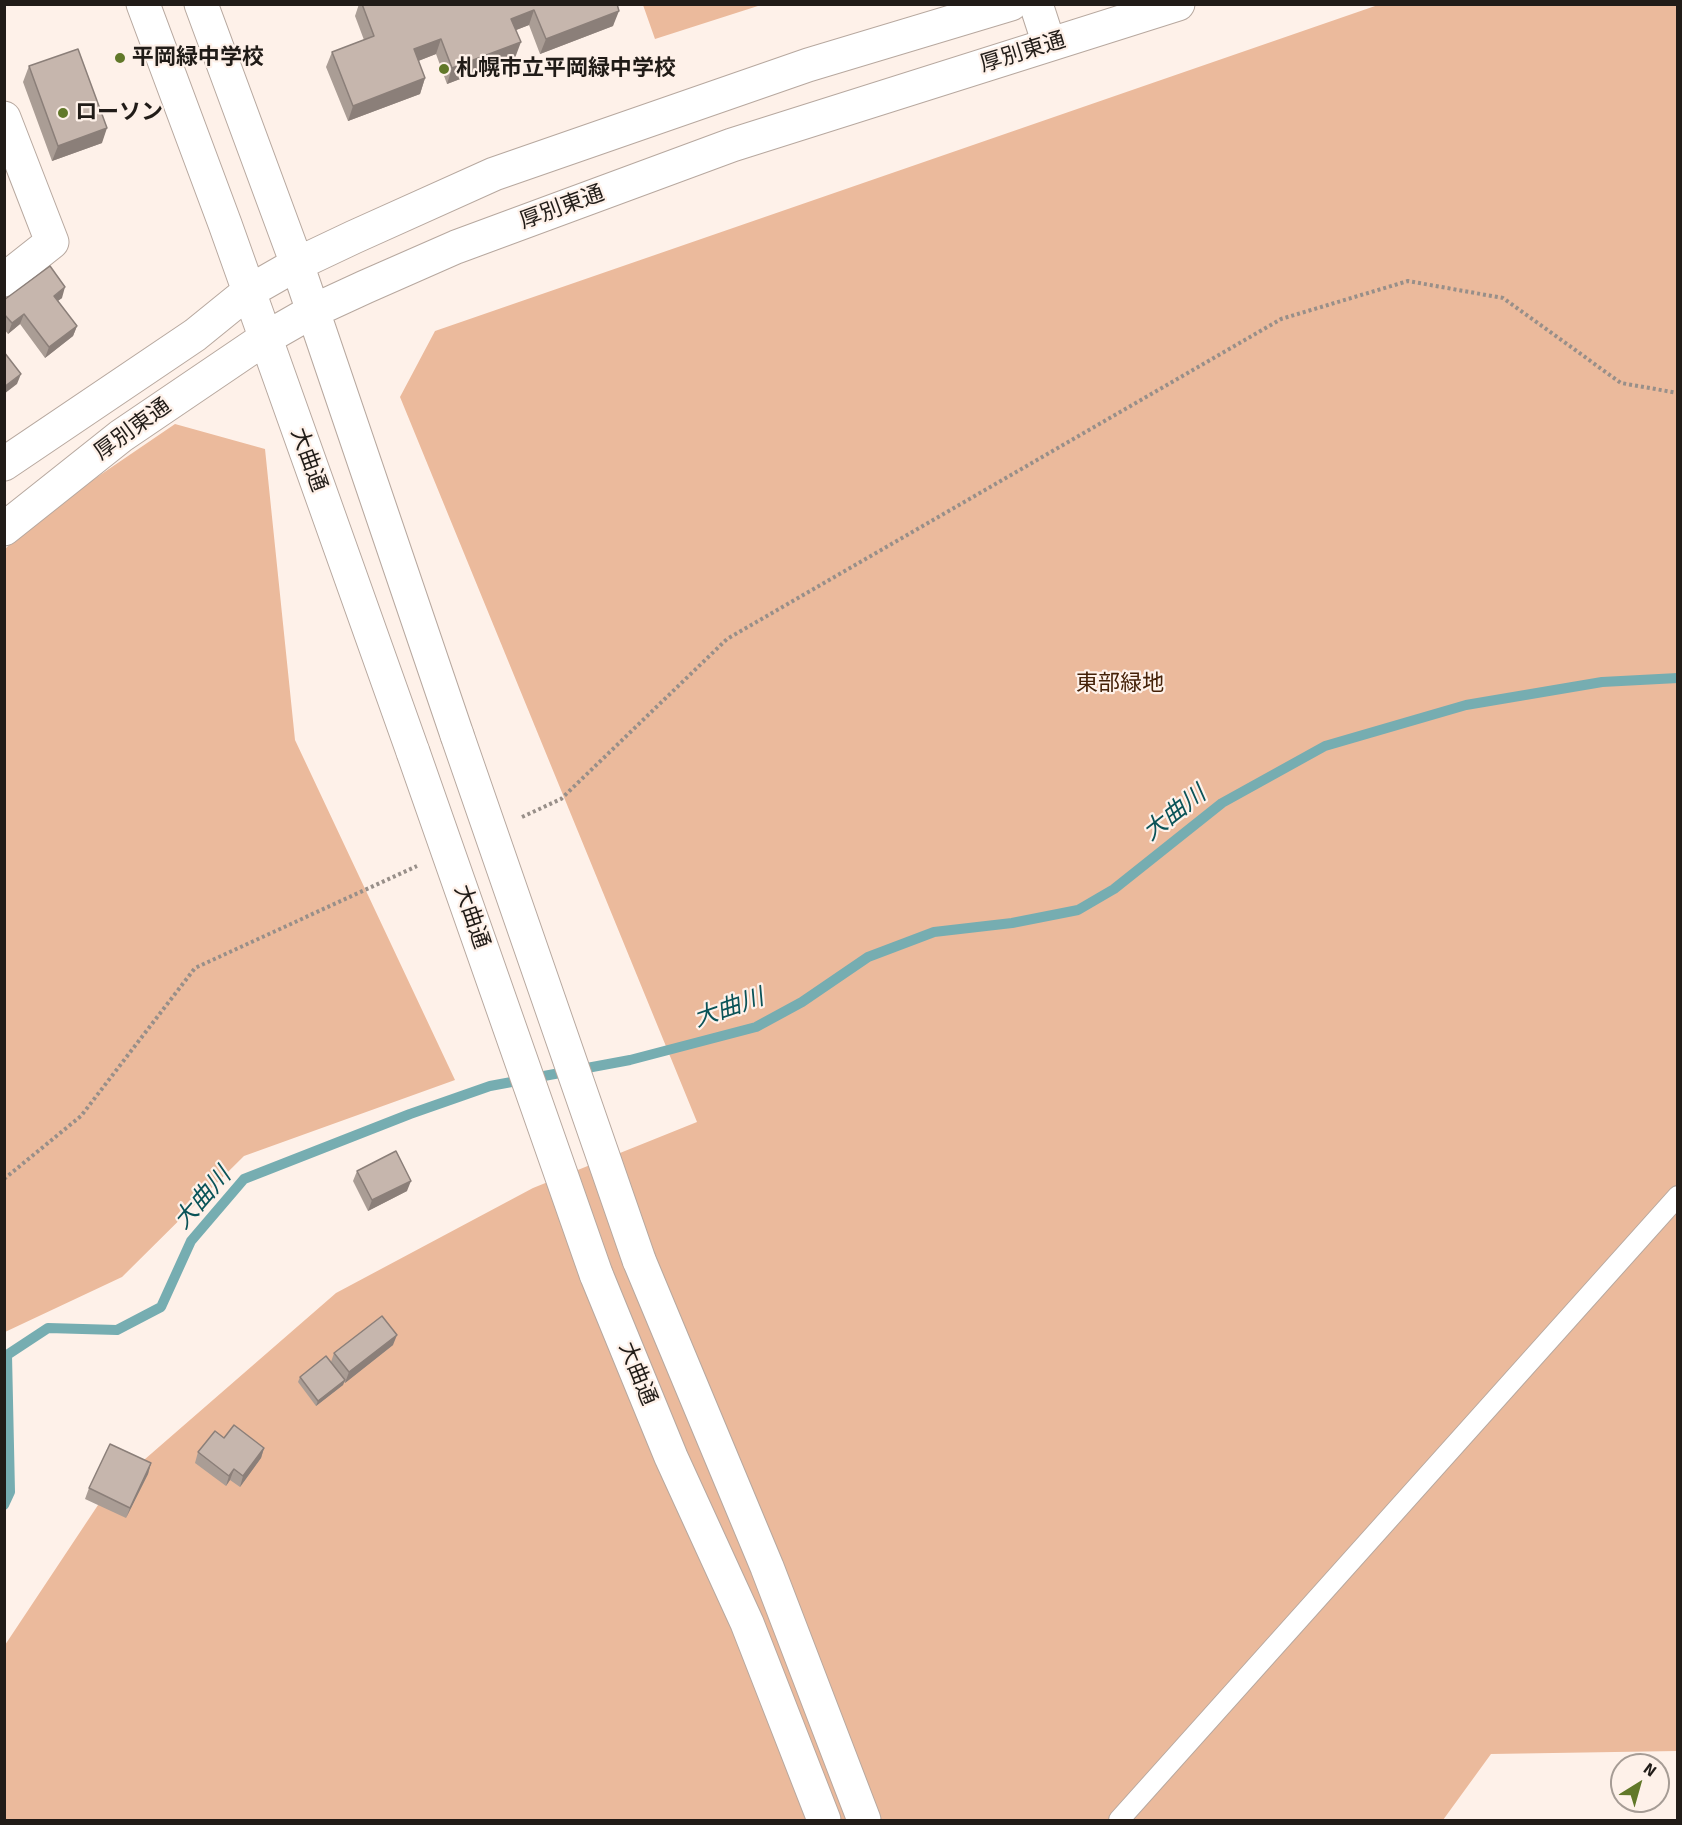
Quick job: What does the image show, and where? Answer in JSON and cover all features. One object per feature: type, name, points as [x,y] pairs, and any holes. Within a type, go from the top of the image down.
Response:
[{"type":"street","name":"大曲通","points":[[142,4],[413,752],[596,1274],[671,1457],[747,1623],[824,1821]]},
{"type":"street","name":"大曲通","points":[[201,4],[297,264],[639,1260],[767,1567],[864,1821]]},
{"type":"street","name":"厚別東通","points":[[4,464],[195,335],[248,292],[297,264],[494,174],[808,65],[1011,4]]},
{"type":"street","points":[[1036,4],[1049,44]]},
{"type":"street","name":"厚別東通","points":[[4,529],[121,436],[264,339],[313,311],[456,247],[732,145],[1178,4]]},
{"type":"street","points":[[4,118],[52,242],[4,280]]},
{"type":"lane","points":[[1119,1821],[1677,1196]]},
{"type":"path","points":[[518,819],[561,799],[727,639],[1281,319],[1408,281],[1503,298],[1621,383],[1677,393]]},
{"type":"path","points":[[4,1179],[81,1116],[195,968],[421,864]]},
{"type":"green space","points":[[643,4],[761,5],[655,39]]},
{"type":"green space","name":"東部緑地","points":[[1378,5],[1677,5],[1677,1751],[1491,1754],[1443,1820],[5,1820],[5,1645],[106,1493],[336,1293],[533,1188],[697,1122],[400,397],[435,331]]},
{"type":"green space","points":[[175,424],[265,449],[295,740],[455,1080],[244,1156],[122,1277],[5,1332],[5,549],[37,518]]},
{"type":"building","points":[[362,4],[617,4],[619,11],[546,39],[534,10],[511,19],[521,42],[452,68],[441,39],[414,49],[425,78],[353,106],[332,52],[374,36]]},
{"type":"building","name":"ローソン","points":[[78,49],[107,128],[58,146],[29,66]]},
{"type":"building","points":[[50,266],[65,287],[54,296],[77,326],[49,347],[24,314],[12,323],[4,314],[4,300]]},
{"type":"building","points":[[4,352],[21,374],[4,387]]},
{"type":"building","points":[[396,1151],[411,1181],[372,1200],[357,1171]]},
{"type":"building","points":[[382,1316],[397,1335],[349,1372],[334,1353]]},
{"type":"building","points":[[326,1356],[345,1380],[318,1401],[300,1377]]},
{"type":"building","points":[[234,1425],[264,1448],[243,1476],[234,1469],[229,1476],[198,1452],[215,1431],[224,1438]]},
{"type":"building","points":[[110,1444],[151,1463],[130,1508],[89,1488]]},
{"type":"waterway","name":"大曲川","points":[[4,1505],[10,1492],[7,1355],[48,1328],[117,1330],[161,1307],[191,1241],[244,1179],[410,1114],[490,1086],[630,1060],[756,1027],[802,1002],[868,957],[934,932],[1012,923],[1078,910],[1114,889],[1222,803],[1325,746],[1466,705],[1602,682],[1678,678]]},
{"type":"place","name":"平岡緑中学校","points":[[120,58]]},
{"type":"place","name":"札幌市立平岡緑中学校","points":[[444,69]]},
{"type":"place","name":"ローソン","points":[[63,113]]}]
